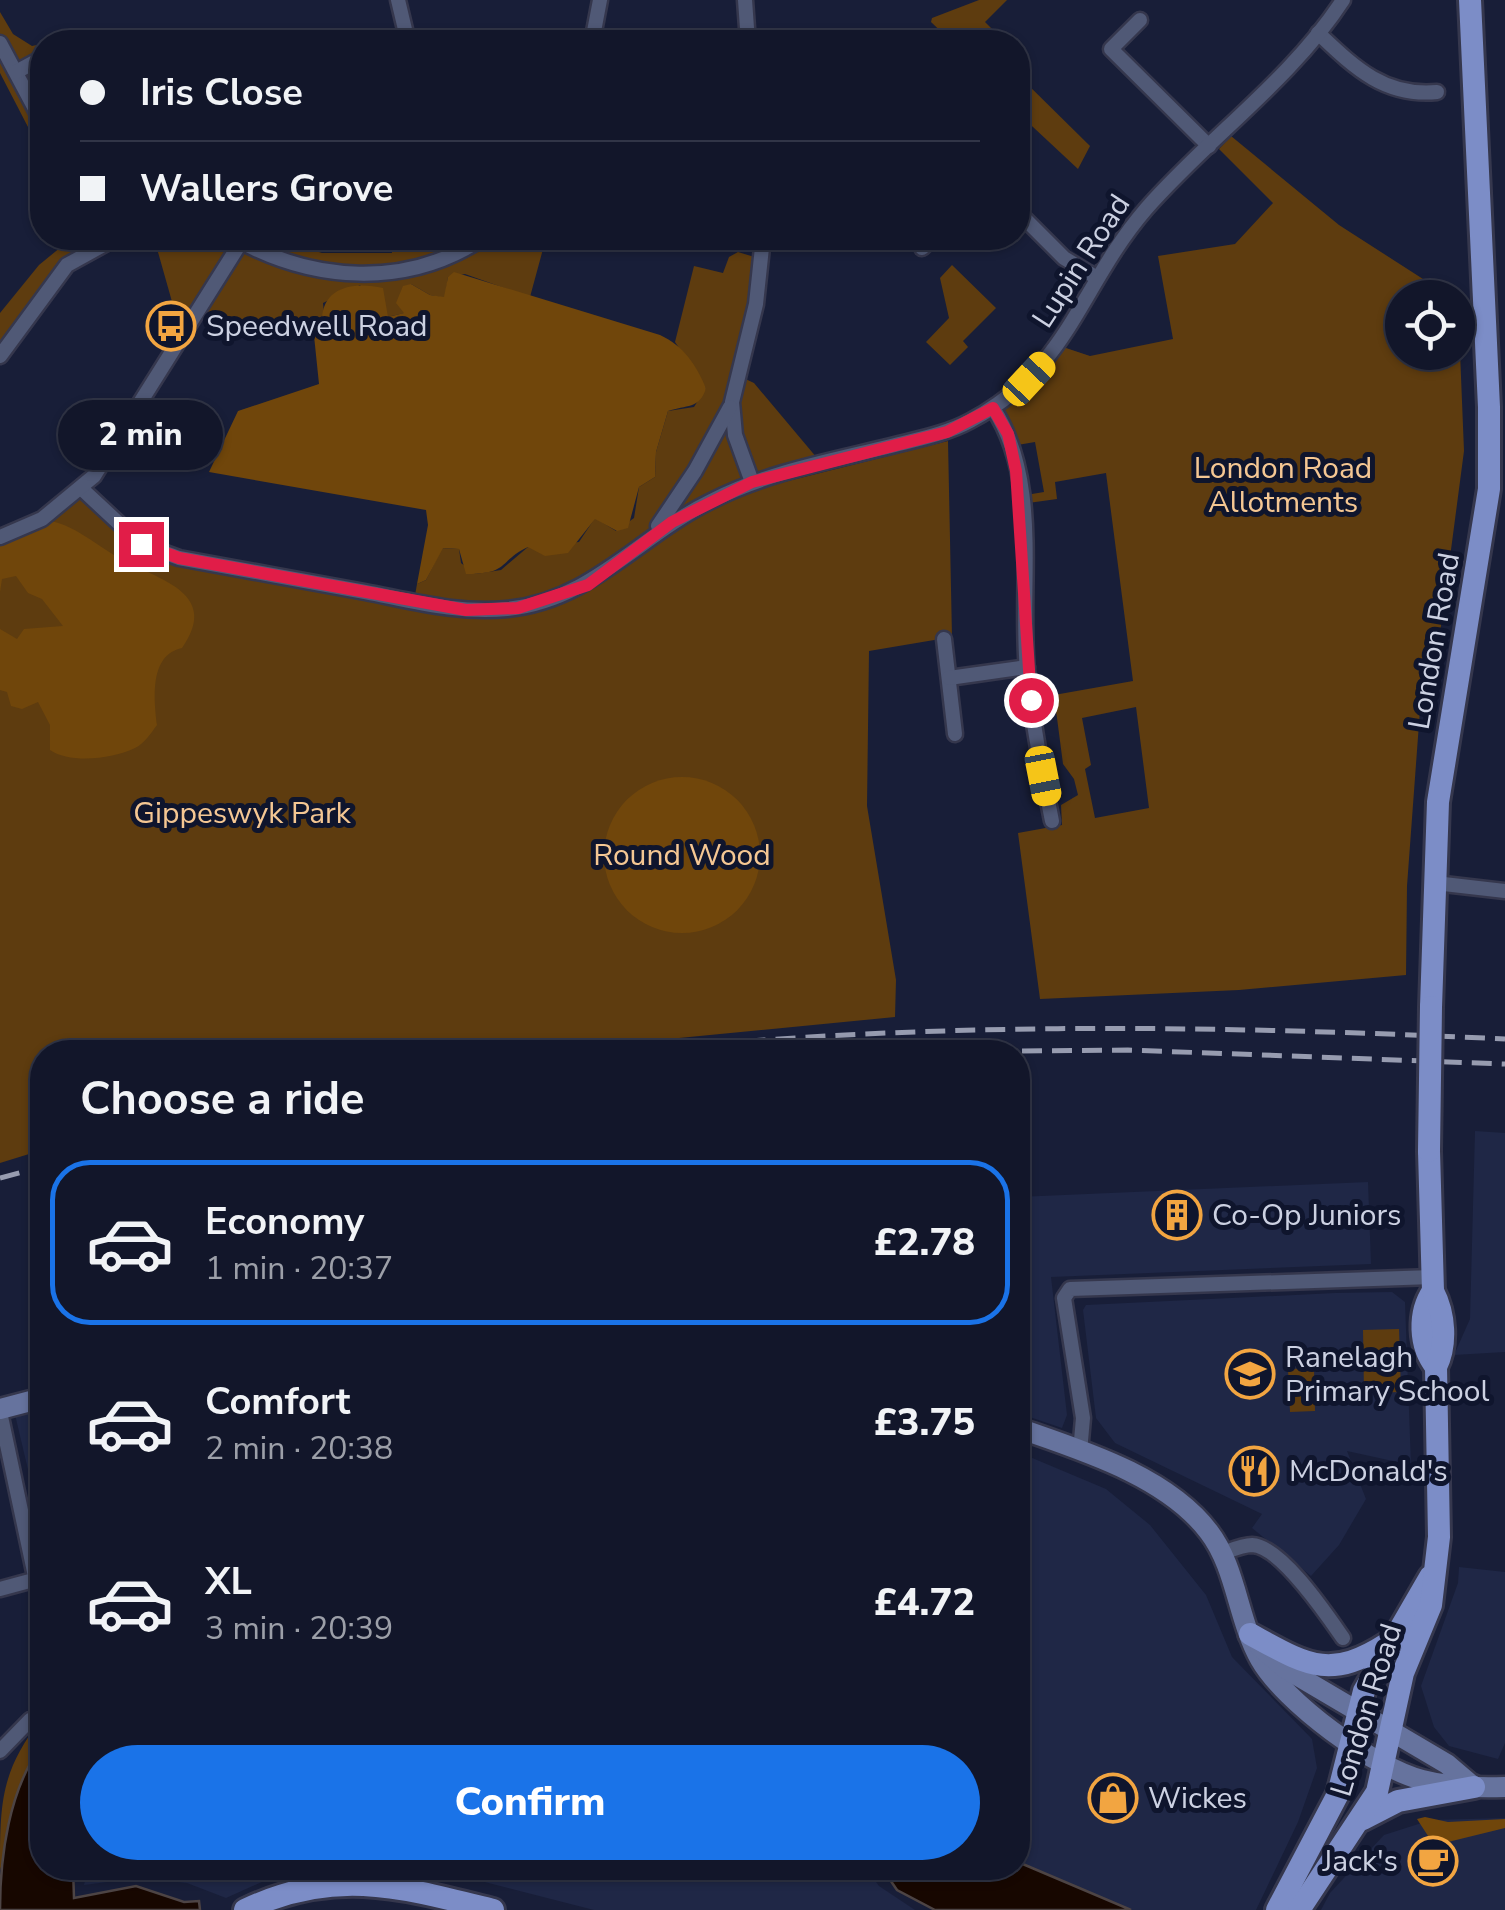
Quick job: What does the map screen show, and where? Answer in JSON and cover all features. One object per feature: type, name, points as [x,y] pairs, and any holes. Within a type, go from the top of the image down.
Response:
[{"type":"main road","name":"London Road","points":[[1299,1910],[1377,1792],[1402,1673],[1431,1605],[1439,1508],[1436,1367],[1424,1354],[1423,1306],[1433,1284],[1429,1151],[1434,884],[1441,777],[1489,489],[1490,407],[1470,0]]},
{"type":"main road","points":[[0,1410],[30,1401]]},
{"type":"main road","points":[[1030,1433],[1080,1452],[1175,1500],[1210,1532],[1260,1658],[1283,1689],[1352,1744],[1418,1779],[1505,1787]]},
{"type":"main road","name":"London Road","points":[[1276,1910],[1338,1794],[1352,1744],[1356,1710],[1391,1641],[1434,1570]]},
{"type":"main road","points":[[1255,1641],[1301,1660],[1330,1666],[1354,1664],[1391,1641]]},
{"type":"main road","points":[[1255,1641],[1286,1669],[1390,1728],[1474,1787]]},
{"type":"main road","points":[[1363,1818],[1390,1804],[1474,1787]]},
{"type":"main road","points":[[245,1910],[307,1887],[358,1882],[493,1910]]},
{"type":"street","points":[[398,0],[405,30]]},
{"type":"street","points":[[594,30],[600,0]]},
{"type":"street","points":[[745,0],[747,30]]},
{"type":"street","name":"Lupin Road","points":[[643,543],[688,512],[752,482],[947,432],[993,408],[1060,346],[1097,278],[1144,212],[1318,33],[1343,0]]},
{"type":"street","points":[[1140,20],[1111,49],[1209,146]]},
{"type":"street","points":[[1318,33],[1375,80],[1406,94],[1437,92]]},
{"type":"street","points":[[0,44],[30,99]]},
{"type":"street","points":[[16,72],[30,64]]},
{"type":"street","points":[[1030,224],[1064,258],[1097,278]]},
{"type":"street","points":[[0,356],[66,265],[90,250]]},
{"type":"street","points":[[0,537],[42,519],[82,489],[113,449],[231,250]]},
{"type":"street","points":[[261,250],[308,269],[364,274],[426,266],[459,250]]},
{"type":"street","points":[[82,489],[122,528],[160,554],[466,610],[518,608],[573,592],[602,576],[643,543],[684,490],[732,402],[756,304],[762,250]]},
{"type":"street","points":[[732,402],[735,436],[752,482]]},
{"type":"street","points":[[993,408],[1008,434],[1016,471],[1024,548],[1027,667],[1052,821]]},
{"type":"street","points":[[944,638],[955,734]]},
{"type":"street","points":[[949,678],[1027,667]]},
{"type":"street","points":[[1434,884],[1505,890]]},
{"type":"street","points":[[1080,1452],[1084,1418],[1064,1298],[1075,1286],[1433,1284]]},
{"type":"street","points":[[0,1410],[30,1552]]},
{"type":"street","points":[[1220,1554],[1253,1545],[1262,1548],[1294,1576],[1343,1638]]},
{"type":"street","points":[[0,1589],[30,1582]]},
{"type":"street","points":[[0,1751],[30,1720]]},
{"type":"shaded area","points":[[1475,1131],[1505,1133],[1505,1352],[1454,1355],[1470,1319]]},
{"type":"shaded area","points":[[1368,1182],[1371,1264],[1051,1277],[1067,1415],[1062,1428],[1030,1417],[1030,1196]]},
{"type":"shaded area","points":[[1392,1292],[1405,1302],[1411,1465],[1347,1451],[1366,1499],[1339,1545],[1311,1576],[1252,1528],[1262,1514],[1115,1443],[1096,1418],[1083,1310],[1086,1305]]},
{"type":"shaded area","points":[[30,1401],[30,1478],[13,1406]]},
{"type":"shaded area","points":[[1030,1457],[1106,1489],[1150,1525],[1206,1595],[1232,1657],[1312,1739],[1317,1768],[1298,1822],[1256,1910],[1131,1910],[1030,1867]]},
{"type":"shaded area","points":[[1459,1567],[1505,1572],[1505,1743],[1498,1759],[1449,1746],[1434,1727],[1421,1686],[1458,1583]]},
{"type":"shaded area","points":[[30,1765],[30,1880],[73,1880],[74,1898],[136,1886],[184,1902],[199,1901],[200,1910],[0,1910],[9,1824]]},
{"type":"shaded area","points":[[1505,1818],[1505,1910],[1321,1910],[1330,1893],[1384,1835],[1431,1820]]},
{"type":"shaded area","points":[[1030,1867],[1131,1910],[935,1910],[897,1890],[890,1880],[1030,1880]]},
{"type":"shaded area","points":[[85,1880],[123,1880],[84,1885]]},
{"type":"shaded area","points":[[158,1880],[266,1880],[226,1898],[187,1883]]},
{"type":"shaded area","points":[[477,1880],[875,1880],[915,1910],[594,1910]]},
{"type":"green space","points":[[979,0],[1007,0],[985,22],[993,30],[939,30],[932,18]]},
{"type":"green space","points":[[0,12],[13,34],[30,45],[30,131],[0,73]]},
{"type":"green space","points":[[1030,87],[1090,146],[1078,169],[1030,124]]},
{"type":"green space","name":"London Road Allotments","points":[[1231,136],[1339,225],[1425,280],[1385,280],[1385,370],[1461,370],[1464,451],[1439,641],[1424,678],[1420,710],[1407,886],[1406,975],[1239,990],[1040,999],[1018,833],[1062,825],[1061,805],[1078,795],[1074,779],[1063,764],[1054,695],[1133,681],[1106,473],[1055,482],[1057,499],[1021,504],[1020,496],[1044,492],[1035,442],[1012,446],[993,408],[1060,346],[1090,356],[1173,339],[1158,256],[1235,244],[1273,203],[1219,149]],"holes":[[[1136,707],[1149,808],[1095,818],[1085,769],[1091,765],[1082,718]]]},
{"type":"green space","points":[[57,250],[90,250],[83,253],[0,356],[0,313],[39,265]]},
{"type":"green space","points":[[157,250],[543,250],[530,297],[465,274],[448,277],[445,298],[411,284],[405,313],[387,317],[360,285],[323,303],[324,314],[313,326],[303,317],[233,331],[199,310],[182,337]]},
{"type":"green space","name":"Gippeswyk Park","points":[[738,252],[761,259],[739,376],[754,383],[817,458],[786,471],[780,483],[948,441],[952,637],[869,651],[867,806],[896,980],[895,1017],[658,1040],[30,1040],[30,1154],[0,1163],[0,537],[82,489],[141,544],[414,601],[417,584],[426,580],[442,548],[459,549],[461,563],[475,574],[501,570],[528,547],[579,542],[595,518],[616,531],[634,518],[639,487],[655,477],[656,452],[668,411],[694,407],[706,388],[675,342],[694,266],[723,273],[729,257]]},
{"type":"green space","points":[[952,265],[996,308],[963,341],[968,347],[950,365],[926,342],[949,318],[940,278]]},
{"type":"green space","points":[[454,272],[660,335],[676,345],[693,364],[706,388],[700,400],[668,411],[656,452],[655,477],[639,487],[628,528],[617,531],[595,519],[568,553],[545,556],[528,547],[490,572],[466,574],[459,549],[443,548],[426,580],[417,584],[428,525],[426,510],[209,472],[238,411],[319,384],[313,326],[322,319],[334,293],[351,286],[383,288],[388,317],[404,313],[396,303],[403,286],[411,284],[430,295],[444,297],[448,277]]},
{"type":"green space","points":[[42,519],[76,531],[170,583],[190,602],[194,615],[192,630],[182,648],[164,659],[156,679],[157,725],[141,744],[126,752],[92,758],[58,754],[50,750],[50,725],[38,702],[22,709],[11,706],[7,692],[0,690],[0,629],[17,639],[24,629],[63,626],[42,599],[28,593],[16,576],[2,579],[0,592],[0,537]]},
{"type":"green space","name":"Round Wood","points":[[682,777],[712,783],[737,800],[754,825],[760,855],[754,885],[737,910],[712,927],[682,933],[652,927],[627,910],[610,885],[604,855],[610,825],[627,800],[652,783]]},
{"type":"green space","points":[[1399,1329],[1401,1392],[1364,1393],[1363,1330]]},
{"type":"green space","points":[[1314,1368],[1315,1411],[1290,1412],[1288,1369]]},
{"type":"green space","points":[[30,1734],[30,1768],[18,1791],[0,1871],[5,1789]]},
{"type":"green space","points":[[1417,1819],[1448,1822],[1505,1819],[1505,1828],[1448,1842],[1453,1855],[1445,1862]]},
{"type":"railway","points":[[768,1040],[1065,1029],[1505,1039]]},
{"type":"railway","points":[[1030,1051],[1128,1050],[1505,1064]]},
{"type":"railway","points":[[0,1178],[30,1170]]},
{"type":"place","name":"Speedwell Road","points":[[171,326]]},
{"type":"place","name":"Co-Op Juniors","points":[[1177,1215]]},
{"type":"place","name":"Ranelagh Primary School","points":[[1250,1374]]},
{"type":"place","name":"McDonald's","points":[[1254,1471]]},
{"type":"place","name":"Wickes","points":[[1113,1798]]},
{"type":"place","name":"Jack's","points":[[1433,1861]]},
{"type":"route","points":[[141,544],[179,558],[428,604],[488,611],[518,608],[588,585],[672,522],[752,482],[947,432],[993,408],[1013,448],[1022,512],[1031,700]]}]
